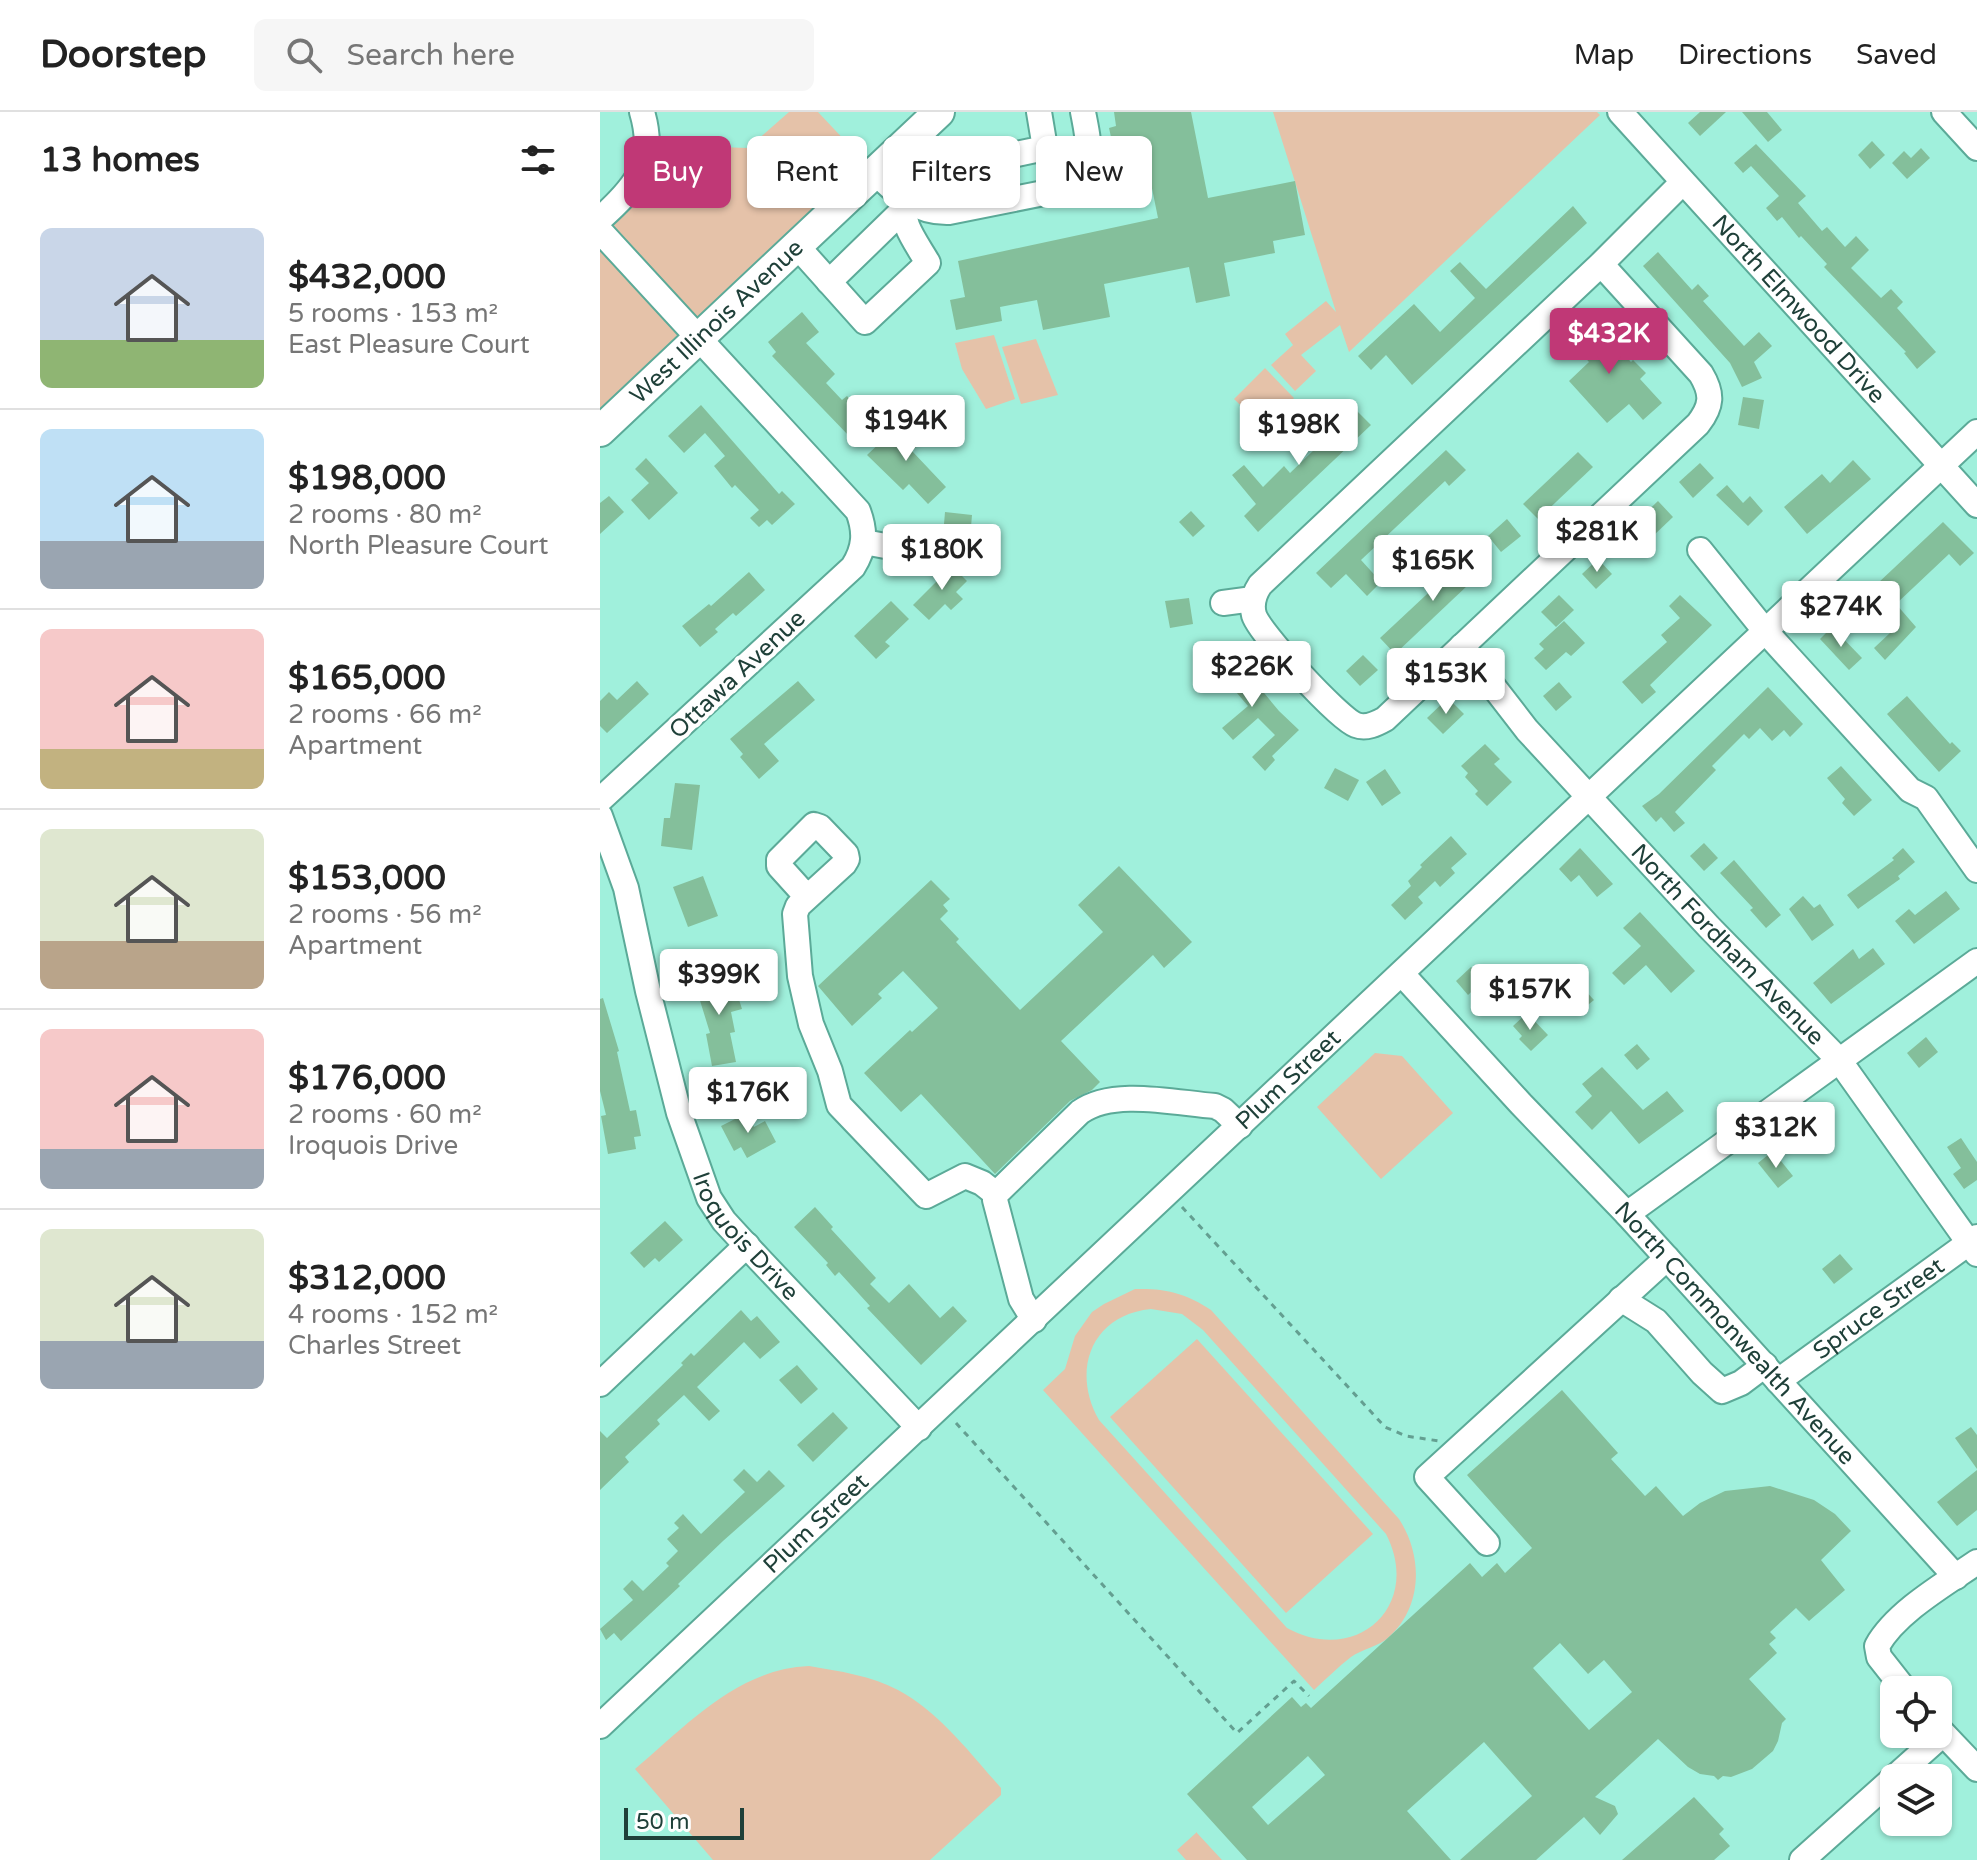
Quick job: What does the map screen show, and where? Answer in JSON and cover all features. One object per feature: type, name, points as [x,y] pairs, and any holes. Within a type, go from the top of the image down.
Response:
[{"type":"main road","name":"West Illinois Avenue","points":[[600,431],[939,112]]},
{"type":"street","points":[[600,219],[625,195],[640,174],[649,140],[642,112]]},
{"type":"street","points":[[1020,153],[1045,148],[1039,112]]},
{"type":"street","points":[[1020,198],[1064,189],[1078,180],[1090,157],[1083,112]]},
{"type":"street","points":[[1944,112],[1977,148]]},
{"type":"street","name":"North Elmwood Drive","points":[[1636,117],[1682,183],[1977,505]]},
{"type":"street","points":[[875,172],[883,181]]},
{"type":"street","points":[[1601,264],[1701,374],[1709,387],[1711,399],[1707,412],[1698,424],[1385,719],[1378,724],[1362,727],[1346,719],[1264,633],[1253,613],[1253,599],[1260,585],[1601,264],[1682,183]]},
{"type":"street","points":[[829,282],[901,208]]},
{"type":"street","points":[[797,246],[865,322],[928,263],[906,226],[904,208]]},
{"type":"street","points":[[914,208],[949,212],[969,208]]},
{"type":"street","points":[[600,231],[858,511],[864,526],[864,542],[896,548]]},
{"type":"street","name":"Plum Street","points":[[600,1726],[1977,432]]},
{"type":"street","name":"Ottawa Avenue","points":[[600,800],[853,567],[864,542]]},
{"type":"street","points":[[1700,550],[1766,632],[1910,790],[1926,798],[1977,870]]},
{"type":"street","points":[[1223,603],[1253,599]]},
{"type":"street","name":"North Fordham Avenue","points":[[1462,646],[1527,730],[1709,927],[1839,1060],[1974,1244]]},
{"type":"street","name":"Iroquois Drive","points":[[600,816],[626,888],[648,991],[688,1145],[709,1198],[724,1221],[919,1428]]},
{"type":"street","points":[[807,897],[795,914],[800,976],[811,1024],[830,1071],[839,1105],[926,1196],[965,1176],[982,1183],[996,1194]]},
{"type":"street","points":[[1627,1214],[1977,961]]},
{"type":"street","name":"North Commonwealth Avenue","points":[[1402,974],[1627,1214],[1956,1577]]},
{"type":"street","points":[[1034,1320],[1021,1299],[996,1194],[1092,1103],[1112,1098],[1215,1106],[1240,1126]]},
{"type":"street","name":"Spruce Street","points":[[1621,1299],[1656,1321],[1722,1391],[1771,1373],[1974,1244]]},
{"type":"street","points":[[600,1384],[747,1245]]},
{"type":"street","points":[[1487,1543],[1427,1477],[1667,1258]]},
{"type":"street","points":[[1894,1676],[1879,1657],[1877,1646],[1884,1633],[1977,1562]]},
{"type":"street","points":[[1952,1743],[1977,1769]]},
{"type":"street","points":[[1802,1860],[1923,1748]]},
{"type":"path","points":[[1177,1201],[1385,1427],[1406,1436],[1443,1442]]},
{"type":"path","points":[[956,1423],[1237,1733],[1294,1681],[1309,1696]]},
{"type":"shaded area","points":[[789,112],[818,112],[841,136],[762,136]]},
{"type":"shaded area","points":[[1273,112],[1597,112],[1600,115],[1349,352],[1340,325],[1301,355],[1316,371],[1295,391],[1271,365],[1293,345],[1285,334],[1326,301],[1336,312]]},
{"type":"shaded area","points":[[731,147],[747,148],[747,208],[818,208],[600,410],[600,232],[625,208],[731,208]]},
{"type":"shaded area","points":[[994,335],[1015,399],[986,409],[962,369],[955,343]]},
{"type":"shaded area","points":[[1036,339],[1058,395],[1021,404],[1002,347]]},
{"type":"shaded area","points":[[1265,368],[1294,398],[1264,428],[1234,399]]},
{"type":"shaded area","points":[[1375,1053],[1402,1056],[1453,1113],[1381,1179],[1317,1107]]},
{"type":"shaded area","points":[[1135,1289],[1156,1289],[1184,1296],[1211,1310],[1399,1519],[1407,1533],[1416,1580],[1408,1611],[1400,1625],[1385,1640],[1351,1657],[1314,1690],[1043,1390],[1065,1369],[1075,1336],[1092,1312]],"holes":[[[1151,1309],[1182,1314],[1203,1330],[1386,1534],[1395,1560],[1396,1584],[1389,1605],[1376,1622],[1358,1634],[1337,1639],[1313,1638],[1287,1628],[1099,1420],[1087,1383],[1087,1365],[1092,1348],[1101,1334],[1130,1313]]]},
{"type":"shaded area","points":[[1197,1339],[1373,1534],[1286,1613],[1110,1417]]},
{"type":"shaded area","points":[[809,1666],[877,1681],[913,1699],[966,1748],[1001,1788],[1001,1795],[930,1860],[713,1860],[635,1769],[694,1718],[736,1688],[783,1669]]},
{"type":"shaded area","points":[[1197,1832],[1222,1860],[1186,1860],[1177,1850]]},
{"type":"building","points":[[1114,112],[1191,112],[1208,198],[1295,181],[1305,235],[1273,241],[1275,253],[1224,263],[1230,296],[1196,303],[1189,267],[1104,284],[1110,317],[1043,330],[1037,300],[1000,307],[1002,321],[956,330],[950,300],[965,297],[958,261],[1158,218],[1152,188],[1152,136],[1111,136],[1109,128],[1116,126]]},
{"type":"building","points":[[1700,112],[1726,112],[1700,136],[1688,123]]},
{"type":"building","points":[[1742,112],[1767,112],[1782,130],[1768,142]]},
{"type":"building","points":[[1872,141],[1885,155],[1870,169],[1858,155]]},
{"type":"building","points":[[1756,144],[1806,196],[1798,203],[1822,231],[1827,227],[1845,247],[1856,236],[1869,250],[1851,268],[1881,298],[1891,289],[1903,302],[1897,308],[1936,352],[1917,369],[1906,352],[1824,267],[1827,264],[1801,236],[1799,238],[1782,217],[1777,221],[1766,208],[1779,196],[1751,166],[1743,173],[1734,163]]},
{"type":"building","points":[[1921,148],[1930,158],[1907,179],[1892,163],[1904,151],[1911,158]]},
{"type":"building","points":[[1573,206],[1587,223],[1412,385],[1386,355],[1371,370],[1358,356],[1414,304],[1440,332],[1475,298],[1450,271],[1460,262],[1486,289]]},
{"type":"building","points":[[1658,252],[1692,290],[1698,284],[1709,296],[1703,301],[1744,346],[1759,332],[1772,346],[1754,362],[1762,378],[1742,387],[1730,363],[1643,266]]},
{"type":"building","points":[[802,312],[819,332],[806,343],[835,374],[826,383],[842,400],[847,396],[869,420],[850,437],[772,356],[776,352],[768,342]]},
{"type":"building","points":[[1589,317],[1631,362],[1633,360],[1646,373],[1640,379],[1662,403],[1643,420],[1629,404],[1607,423],[1569,381],[1589,362],[1567,337]]},
{"type":"building","points":[[1743,397],[1764,400],[1759,429],[1738,425]]},
{"type":"building","points":[[701,405],[779,494],[782,491],[795,504],[772,525],[767,520],[759,527],[750,518],[759,510],[735,485],[732,488],[714,466],[725,456],[705,433],[684,453],[668,436]]},
{"type":"building","points":[[1305,409],[1330,435],[1356,410],[1371,425],[1258,532],[1244,516],[1256,504],[1232,475],[1244,465],[1263,487],[1284,466],[1290,473],[1315,449],[1310,443],[1312,441],[1292,421]]},
{"type":"building","points":[[903,421],[922,441],[912,451],[946,487],[928,504],[909,484],[903,490],[867,455]]},
{"type":"building","points":[[1446,450],[1466,470],[1449,486],[1445,481],[1361,560],[1381,582],[1367,596],[1346,574],[1331,588],[1316,573]]},
{"type":"building","points":[[1578,452],[1593,467],[1538,519],[1523,504]]},
{"type":"building","points":[[646,458],[678,493],[649,520],[631,500],[649,483],[635,469]]},
{"type":"building","points":[[1853,460],[1871,479],[1807,534],[1784,507],[1822,474],[1830,483]]},
{"type":"building","points":[[1700,463],[1714,478],[1693,498],[1679,482]]},
{"type":"building","points":[[1727,485],[1743,503],[1750,496],[1763,511],[1748,526],[1716,495]]},
{"type":"building","points":[[609,496],[624,512],[600,534],[600,503]]},
{"type":"building","points":[[1658,501],[1673,517],[1652,537],[1637,521]]},
{"type":"building","points":[[1191,511],[1205,526],[1193,537],[1179,522]]},
{"type":"building","points":[[945,512],[972,515],[969,551],[942,548]]},
{"type":"building","points":[[1507,519],[1521,536],[1501,552],[1488,536]]},
{"type":"building","points":[[1943,522],[1974,553],[1960,566],[1949,554],[1896,604],[1916,627],[1885,660],[1874,648],[1891,632],[1861,599]]},
{"type":"building","points":[[1471,553],[1486,568],[1395,654],[1380,638]]},
{"type":"building","points":[[1598,559],[1612,574],[1596,589],[1582,574]]},
{"type":"building","points":[[948,562],[967,581],[956,592],[963,599],[951,610],[945,604],[929,620],[913,605],[939,579],[935,575]]},
{"type":"building","points":[[749,572],[765,590],[736,616],[733,613],[715,629],[718,632],[700,647],[682,626],[709,604],[711,606]]},
{"type":"building","points":[[1559,595],[1574,610],[1556,627],[1541,612]]},
{"type":"building","points":[[1680,595],[1712,625],[1650,685],[1656,692],[1642,704],[1622,682],[1667,642],[1661,635],[1680,618],[1669,606]]},
{"type":"building","points":[[1189,598],[1193,624],[1170,628],[1165,601]]},
{"type":"building","points":[[891,601],[909,619],[885,642],[890,646],[876,659],[854,636]]},
{"type":"building","points":[[1564,621],[1585,643],[1571,656],[1566,652],[1546,670],[1534,658],[1544,649],[1539,644]]},
{"type":"building","points":[[1832,627],[1862,658],[1849,670],[1820,639]]},
{"type":"building","points":[[1218,649],[1250,676],[1299,730],[1272,756],[1275,760],[1265,771],[1252,757],[1275,735],[1258,718],[1233,740],[1222,728],[1248,706],[1225,679],[1223,681],[1204,664]]},
{"type":"building","points":[[1363,655],[1378,670],[1360,686],[1346,671]]},
{"type":"building","points":[[637,681],[649,694],[607,733],[600,726],[600,701],[609,692],[617,700]]},
{"type":"building","points":[[798,681],[815,700],[764,744],[779,761],[759,779],[740,757],[743,754],[730,739]]},
{"type":"building","points":[[1559,682],[1572,697],[1556,711],[1543,696]]},
{"type":"building","points":[[1768,687],[1803,724],[1790,737],[1784,730],[1772,741],[1760,728],[1749,739],[1744,734],[1712,766],[1716,770],[1675,812],[1685,823],[1674,832],[1661,817],[1656,822],[1642,806],[1659,794]]},
{"type":"building","points":[[1907,696],[1950,744],[1952,742],[1961,751],[1939,772],[1887,714]]},
{"type":"building","points":[[1448,698],[1464,714],[1443,734],[1427,718]]},
{"type":"building","points":[[1485,744],[1500,759],[1494,764],[1512,782],[1487,806],[1475,794],[1478,791],[1465,777],[1468,773],[1461,766]]},
{"type":"building","points":[[1841,766],[1872,800],[1854,816],[1842,803],[1845,799],[1827,778]]},
{"type":"building","points":[[1335,768],[1359,780],[1348,801],[1324,788]]},
{"type":"building","points":[[1385,769],[1401,793],[1382,806],[1366,782]]},
{"type":"building","points":[[675,783],[700,785],[692,850],[661,846],[664,818],[670,818]]},
{"type":"building","points":[[1451,836],[1467,854],[1451,868],[1455,873],[1440,887],[1435,881],[1418,897],[1423,903],[1405,920],[1391,905],[1411,886],[1408,881],[1422,867],[1420,865]]},
{"type":"building","points":[[1704,843],[1718,858],[1704,871],[1690,856]]},
{"type":"building","points":[[1580,848],[1613,884],[1597,897],[1579,875],[1571,882],[1559,869]]},
{"type":"building","points":[[1903,848],[1915,862],[1898,876],[1900,879],[1858,909],[1847,895],[1894,860],[1892,858]]},
{"type":"building","points":[[1734,860],[1781,915],[1766,928],[1750,910],[1753,908],[1720,873]]},
{"type":"building","points":[[1119,866],[1192,942],[1164,968],[1153,955],[1061,1041],[1100,1082],[1092,1090],[1070,1101],[995,1174],[921,1094],[901,1112],[864,1073],[938,1008],[903,971],[878,994],[882,998],[852,1026],[818,986],[931,880],[950,899],[943,905],[948,911],[940,919],[959,939],[956,942],[1020,1010],[1103,932],[1078,905]]},
{"type":"building","points":[[703,876],[718,916],[688,927],[673,887]]},
{"type":"building","points":[[1946,891],[1960,909],[1914,944],[1895,921],[1909,909],[1915,915]]},
{"type":"building","points":[[1803,896],[1814,908],[1820,904],[1834,925],[1812,941],[1789,909]]},
{"type":"building","points":[[1640,912],[1695,971],[1671,993],[1646,965],[1624,985],[1612,973],[1641,946],[1623,928]]},
{"type":"building","points":[[1873,948],[1885,964],[1831,1004],[1813,983],[1853,949],[1859,959]]},
{"type":"building","points":[[1471,967],[1483,981],[1468,995],[1456,981]]},
{"type":"building","points":[[718,973],[724,990],[735,987],[742,1009],[731,1012],[735,1032],[730,1033],[736,1062],[712,1066],[706,1034],[710,1033],[694,981]]},
{"type":"building","points":[[1581,986],[1594,1000],[1578,1013],[1566,999]]},
{"type":"building","points":[[603,998],[619,1051],[630,1111],[636,1110],[641,1136],[634,1137],[636,1149],[608,1154],[601,1116],[606,1115],[600,1091],[600,999]]},
{"type":"building","points":[[1527,1013],[1548,1035],[1531,1051],[1519,1039],[1522,1036],[1513,1026]]},
{"type":"building","points":[[1926,1037],[1938,1052],[1919,1068],[1907,1053]]},
{"type":"building","points":[[1637,1044],[1650,1059],[1637,1070],[1624,1055]]},
{"type":"building","points":[[1602,1067],[1643,1110],[1667,1091],[1684,1111],[1639,1144],[1611,1111],[1592,1130],[1575,1112],[1592,1096],[1582,1084]]},
{"type":"building","points":[[747,1113],[754,1127],[765,1121],[776,1142],[747,1158],[741,1147],[734,1151],[721,1126]]},
{"type":"building","points":[[1820,1118],[1831,1132],[1816,1145],[1805,1131]]},
{"type":"building","points":[[1961,1138],[1977,1162],[1977,1180],[1964,1189],[1953,1174],[1961,1168],[1947,1147]]},
{"type":"building","points":[[1773,1151],[1793,1176],[1778,1188],[1758,1163]]},
{"type":"building","points":[[815,1207],[876,1278],[870,1284],[889,1303],[909,1284],[940,1318],[953,1306],[967,1321],[921,1365],[867,1308],[870,1306],[839,1272],[835,1276],[826,1265],[828,1263],[794,1227]]},
{"type":"building","points":[[665,1221],[683,1240],[659,1262],[655,1258],[644,1268],[630,1253]]},
{"type":"building","points":[[1840,1254],[1853,1269],[1834,1284],[1822,1269]]},
{"type":"building","points":[[741,1310],[751,1321],[757,1316],[780,1342],[760,1359],[744,1342],[697,1387],[720,1411],[709,1421],[684,1395],[657,1420],[660,1424],[625,1457],[629,1462],[600,1490],[600,1431],[607,1438],[683,1365],[681,1363],[691,1353],[694,1356]]},
{"type":"building","points":[[797,1365],[818,1389],[801,1404],[779,1380]]},
{"type":"building","points":[[1562,1390],[1618,1453],[1611,1459],[1645,1496],[1656,1486],[1683,1516],[1700,1503],[1725,1491],[1770,1486],[1814,1500],[1835,1514],[1851,1531],[1821,1560],[1845,1590],[1809,1621],[1796,1608],[1770,1632],[1776,1638],[1769,1644],[1777,1653],[1749,1679],[1786,1719],[1773,1751],[1752,1769],[1718,1780],[1688,1767],[1658,1739],[1595,1797],[1615,1806],[1618,1814],[1600,1835],[1584,1817],[1536,1860],[1460,1860],[1532,1796],[1484,1742],[1407,1811],[1451,1860],[1247,1860],[1187,1794],[1292,1697],[1301,1707],[1306,1703],[1311,1708],[1470,1563],[1482,1577],[1497,1563],[1505,1573],[1532,1548],[1467,1475]],"holes":[[[1560,1643],[1588,1674],[1604,1660],[1632,1692],[1589,1730],[1533,1668]],[[1308,1756],[1325,1775],[1268,1825],[1252,1807]]]},
{"type":"building","points":[[833,1412],[848,1428],[813,1462],[797,1445]]},
{"type":"building","points":[[1971,1427],[1977,1435],[1977,1469],[1955,1438]]},
{"type":"building","points":[[744,1469],[757,1482],[769,1470],[785,1486],[723,1541],[621,1641],[614,1633],[606,1640],[600,1629],[633,1600],[623,1589],[632,1580],[643,1591],[669,1566],[666,1563],[678,1551],[667,1539],[679,1528],[674,1523],[683,1514],[701,1534],[745,1492],[733,1480]]},
{"type":"building","points":[[1977,1470],[1977,1510],[1957,1526],[1937,1502]]},
{"type":"building","points":[[1694,1797],[1724,1829],[1719,1834],[1730,1846],[1714,1860],[1622,1860]]}]
